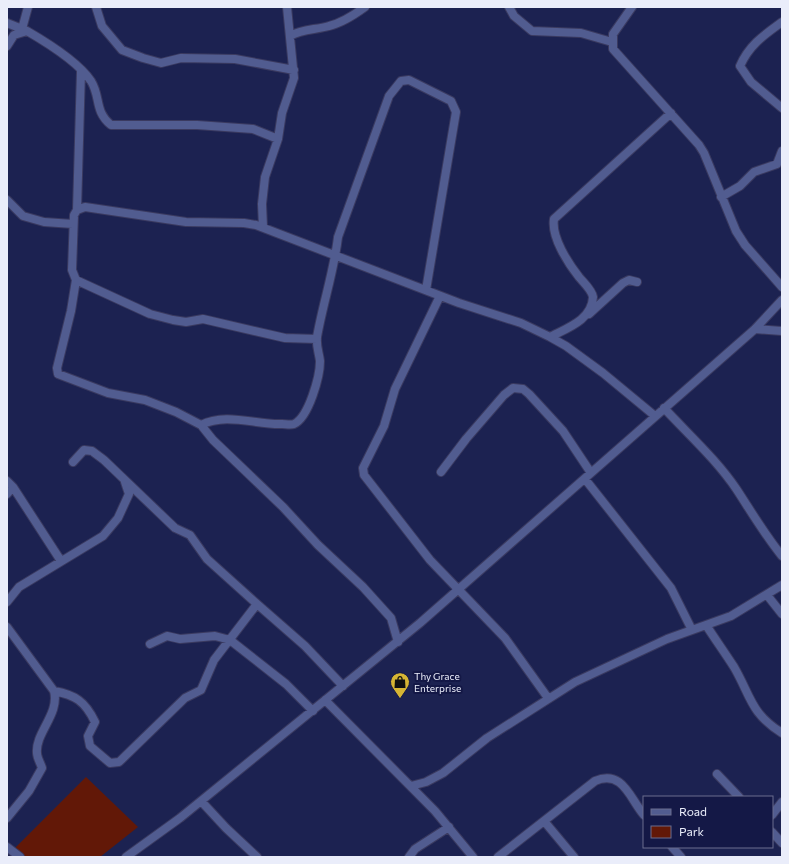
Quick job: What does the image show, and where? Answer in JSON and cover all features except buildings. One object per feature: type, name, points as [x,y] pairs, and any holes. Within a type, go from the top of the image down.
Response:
[{"type":"street","points":[[25,30],[28,7]]},
{"type":"street","points":[[96,7],[102,26],[122,50],[143,58],[161,63],[181,58],[235,59],[294,70]]},
{"type":"street","points":[[263,227],[262,204],[265,177],[278,138],[282,113],[293,85],[294,70],[287,7]]},
{"type":"street","points":[[290,36],[307,29],[330,26],[365,7]]},
{"type":"street","points":[[509,7],[514,16],[532,32],[581,33],[612,42]]},
{"type":"street","points":[[632,7],[613,34],[613,49],[671,113],[704,153],[736,231],[745,245],[782,287]]},
{"type":"street","points":[[782,22],[748,49],[740,66],[751,82],[782,108]]},
{"type":"street","points":[[7,23],[25,30],[47,42],[81,71],[91,82],[102,118],[111,125],[197,125],[253,128],[278,138]]},
{"type":"street","points":[[7,46],[14,35],[25,30]]},
{"type":"street","points":[[81,71],[77,210],[74,215],[73,224],[72,270],[76,280],[71,312],[57,368],[58,374],[108,393],[145,400],[201,424],[213,440],[283,507],[318,545],[367,591],[391,618],[398,642]]},
{"type":"street","points":[[201,424],[216,419],[230,419],[270,425],[294,424],[302,417],[308,408],[320,360],[317,339],[336,257],[338,236],[390,96],[401,80],[409,80],[451,101],[456,112],[426,290]]},
{"type":"street","points":[[585,317],[593,302],[593,294],[576,273],[554,235],[554,219],[671,113]]},
{"type":"street","points":[[721,197],[740,186],[754,172],[779,162],[782,151]]},
{"type":"street","points":[[7,200],[23,216],[44,222],[73,224]]},
{"type":"street","points":[[77,210],[85,207],[172,221],[210,223],[244,222],[263,227],[336,257],[440,296],[521,323],[566,346],[603,373],[655,416]]},
{"type":"street","points":[[76,280],[150,314],[173,320],[186,322],[203,319],[285,338],[317,339]]},
{"type":"street","points":[[550,337],[585,317],[623,283],[629,280],[637,282]]},
{"type":"street","points":[[440,296],[395,389],[384,426],[365,464],[363,472],[401,524],[458,590],[505,638],[548,698]]},
{"type":"street","points":[[126,857],[201,801],[398,642],[755,329],[782,300]]},
{"type":"street","points":[[755,329],[782,331]]},
{"type":"street","points":[[441,472],[466,439],[504,395],[513,388],[523,389],[568,438],[588,476],[671,588],[692,630]]},
{"type":"street","points":[[664,408],[719,467],[737,491],[755,520],[782,556]]},
{"type":"street","points":[[73,462],[84,450],[92,451],[104,460],[175,528],[190,536],[207,559],[305,646],[343,686]]},
{"type":"street","points":[[7,602],[19,587],[103,536],[112,527],[129,494],[124,479]]},
{"type":"street","points":[[7,481],[13,487],[61,561]]},
{"type":"street","points":[[7,494],[13,487]]},
{"type":"street","points":[[411,786],[435,778],[444,773],[482,742],[548,698],[600,669],[667,638],[735,614],[782,585]]},
{"type":"street","points":[[767,595],[782,614]]},
{"type":"street","points":[[54,691],[71,694],[80,700],[95,722],[88,736],[90,746],[107,761],[114,764],[123,758],[185,698],[200,690],[210,667],[230,640],[238,626],[257,604]]},
{"type":"street","points":[[706,625],[734,667],[760,715],[766,722],[782,733]]},
{"type":"street","points":[[7,627],[54,691],[56,702],[38,744],[37,754],[42,768],[29,790],[7,818]]},
{"type":"street","points":[[150,644],[167,636],[180,639],[215,636],[230,640],[286,684],[312,711]]},
{"type":"street","points":[[326,700],[411,786],[449,827],[473,857]]},
{"type":"street","points":[[717,774],[738,796]]},
{"type":"street","points":[[498,857],[595,781],[602,778],[610,777],[619,782],[628,791],[643,814]]},
{"type":"street","points":[[201,801],[226,828],[257,857]]},
{"type":"street","points":[[773,814],[782,802]]},
{"type":"street","points":[[544,821],[574,857]]},
{"type":"street","points":[[409,857],[415,849],[449,827]]},
{"type":"street","points":[[773,833],[782,843]]},
{"type":"street","points":[[7,847],[20,857]]},
{"type":"street","points":[[673,848],[681,857]]},
{"type":"green space","points":[[86,777],[138,827],[100,857],[23,857],[14,849]]},
{"type":"place","name":"Thy Grace Enterprise","points":[[400,699]]}]
